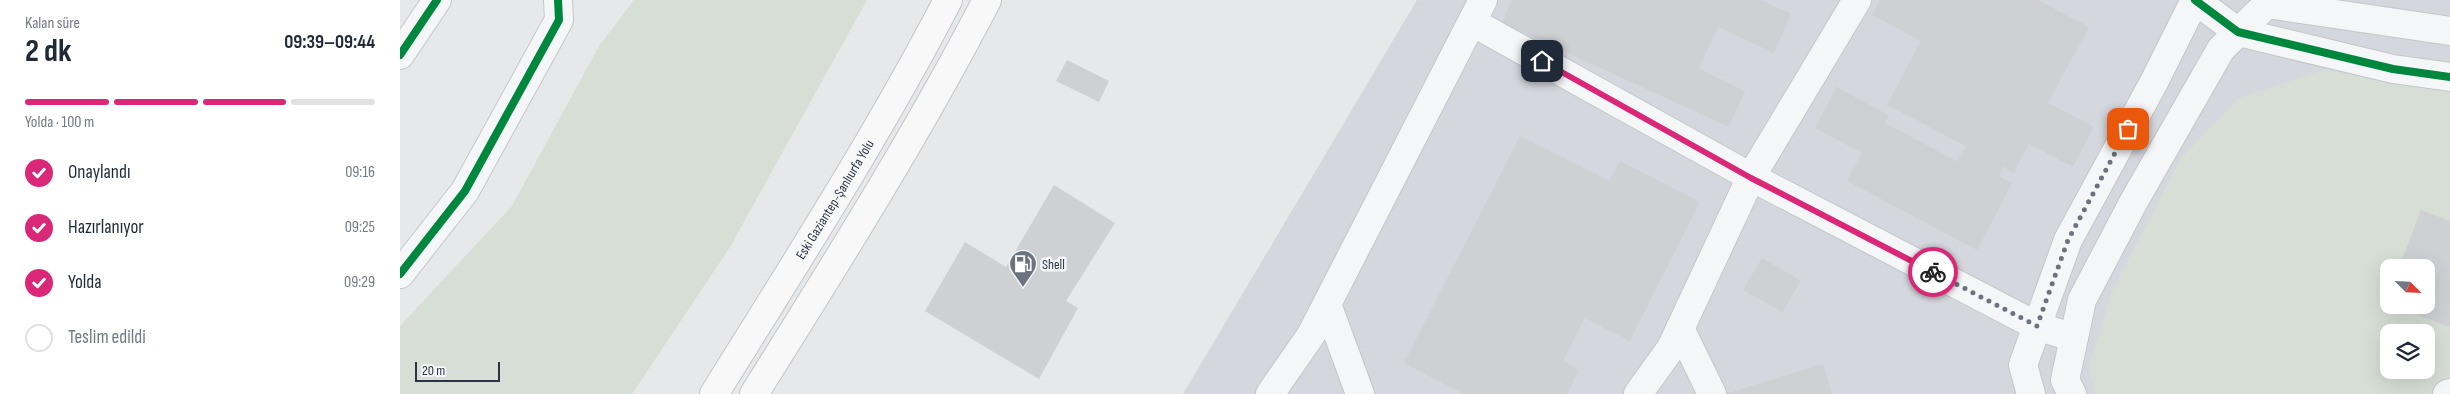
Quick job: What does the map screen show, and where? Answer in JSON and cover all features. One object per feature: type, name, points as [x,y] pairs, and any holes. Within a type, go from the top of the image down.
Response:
[{"type":"main road","name":"Eski Gaziantep-Şanlıurfa Yolu","points":[[714,394],[827,211],[923,48],[948,0]]},
{"type":"main road","points":[[754,394],[836,263],[953,65],[987,0]]},
{"type":"street","points":[[400,55],[437,0]]},
{"type":"street","points":[[400,274],[465,191],[559,20],[558,0]]},
{"type":"street","points":[[1638,394],[1671,348],[1751,178],[1857,0]]},
{"type":"street","points":[[2030,394],[2023,365],[2068,240],[2154,82],[2195,0],[2238,32],[2393,69],[2450,77]]},
{"type":"street","points":[[2072,394],[2066,380],[2082,300],[2134,201],[2221,50],[2266,2],[2450,31]]},
{"type":"street","points":[[1270,394],[1311,335],[1478,11],[1751,178],[2037,326],[2074,338]]},
{"type":"street","points":[[1327,304],[1360,394]]},
{"type":"street","points":[[1680,328],[1712,394]]},
{"type":"shaded area","points":[[634,0],[867,0],[730,247],[632,394],[400,394],[400,326],[512,206],[599,46]]},
{"type":"shaded area","points":[[1417,0],[2450,0],[2450,394],[1183,394]]},
{"type":"shaded area","points":[[2329,68],[2450,92],[2450,394],[2096,394],[2089,367],[2112,291],[2180,159],[2239,98]]},
{"type":"building","points":[[1512,0],[1760,0],[1791,14],[1774,53],[1718,27],[1699,69],[1745,91],[1729,127],[1502,23]]},
{"type":"building","points":[[1880,0],[2038,0],[2089,27],[2048,103],[2094,127],[2073,167],[2029,144],[2014,173],[2003,167],[1999,176],[2012,183],[1977,250],[1847,181],[1862,153],[1815,128],[1836,87],[1889,115],[1885,123],[1957,161],[1966,146],[1887,105],[1921,41],[1872,15]]},
{"type":"building","points":[[1067,60],[1109,81],[1099,102],[1056,81]]},
{"type":"building","points":[[1520,136],[1610,181],[1620,161],[1700,202],[1630,341],[1585,318],[1563,361],[1579,370],[1567,394],[1464,394],[1404,363]]},
{"type":"building","points":[[1054,185],[1115,223],[1066,301],[1078,308],[1039,379],[925,311],[965,242],[1006,267]]},
{"type":"building","points":[[2421,210],[2450,221],[2450,327],[2416,314],[2435,314],[2435,259],[2402,259]]},
{"type":"building","points":[[1762,258],[1801,281],[1782,312],[1743,290]]},
{"type":"building","points":[[1823,364],[1832,394],[1725,394]]},
{"type":"cycle path","points":[[400,55],[437,0]]},
{"type":"cycle path","points":[[400,274],[465,191],[559,20],[558,0]]},
{"type":"cycle path","points":[[2195,0],[2238,32],[2393,69],[2450,77]]},
{"type":"way so far","points":[[1933,272],[2037,326],[2068,240],[2128,129]]},
{"type":"place","name":"Shell","points":[[1023,288]]},
{"type":"route","points":[[1542,61],[1751,178],[1933,272]]}]
